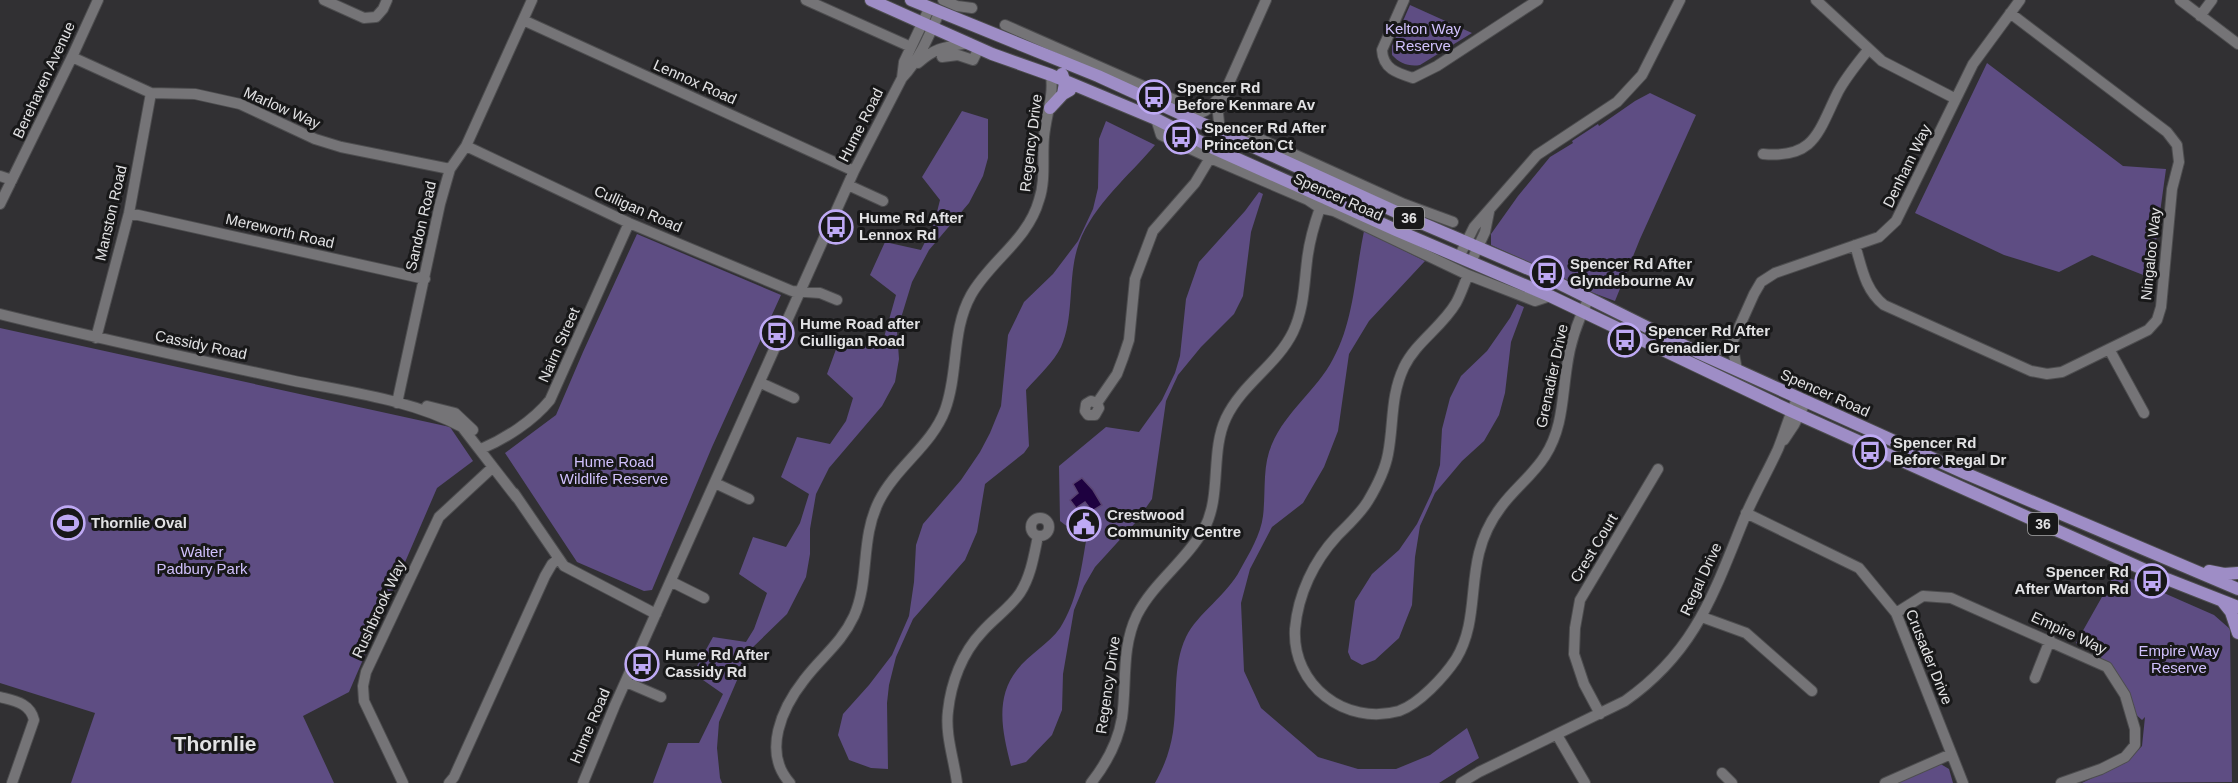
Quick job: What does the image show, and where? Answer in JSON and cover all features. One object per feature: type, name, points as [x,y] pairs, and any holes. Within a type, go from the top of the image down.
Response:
[{"type":"main road","name":"Spencer Road","points":[[871,0],[974,46],[1156,119],[1212,153],[1466,265],[1550,296],[1795,413],[2154,574],[2238,607]]},
{"type":"main road","name":"Spencer Road","points":[[911,0],[934,11],[1123,83],[1160,106],[1265,153],[1404,210],[1737,370],[2063,516],[2238,589]]},
{"type":"main road","points":[[976,27],[989,38],[1052,63],[1061,72],[1064,81],[1063,94]]},
{"type":"main road","points":[[1123,83],[1120,97],[1201,134],[1212,153]]},
{"type":"main road","points":[[1050,108],[1063,94],[1075,91],[1130,115],[1141,113]]},
{"type":"main road","points":[[1640,323],[1634,325],[1636,330],[1701,363],[1708,372]]},
{"type":"main road","points":[[1836,414],[1835,419],[1838,423],[1859,433],[1867,445]]},
{"type":"main road","points":[[2063,516],[2098,539],[2098,549]]},
{"type":"main road","points":[[2179,564],[2195,565],[2213,573],[2238,573]]},
{"type":"main road","points":[[2220,599],[2231,612],[2238,633]]},
{"type":"street","name":"Berehaven Avenue","points":[[0,204],[98,0]]},
{"type":"street","points":[[324,0],[364,18],[376,17],[387,0]]},
{"type":"street","name":"Sandon Road","points":[[397,403],[440,204],[450,169],[466,146],[532,0]]},
{"type":"street","points":[[806,0],[911,47]]},
{"type":"street","points":[[943,0],[957,6],[976,4],[976,27]]},
{"type":"street","points":[[1220,132],[1218,113],[1266,0]]},
{"type":"street","points":[[1404,0],[1382,50],[1386,66],[1413,78],[1437,66],[1538,0]]},
{"type":"street","name":"Grenadier Drive","points":[[1589,298],[1572,338],[1558,430],[1545,457],[1501,506],[1487,529],[1479,554],[1468,631],[1457,657],[1428,692],[1401,710],[1371,715],[1347,710],[1329,700],[1315,687],[1303,670],[1296,654],[1295,628],[1301,594],[1325,550],[1367,503],[1384,470],[1389,452],[1392,403],[1404,366],[1416,347],[1455,304],[1472,244],[1474,227],[1537,155],[1617,102],[1642,75],[1680,0]]},
{"type":"street","points":[[1815,0],[1868,50],[1896,69],[1956,99]]},
{"type":"street","name":"Denham Way","points":[[1732,343],[1761,282],[1775,273],[1879,237],[1896,221],[1981,50],[2020,0]]},
{"type":"street","points":[[2180,0],[2238,44]]},
{"type":"street","points":[[2200,16],[2212,0]]},
{"type":"street","name":"Hume Road","points":[[910,70],[934,11]]},
{"type":"street","name":"Ningaloo Way","points":[[1855,246],[1867,287],[1884,304],[2031,371],[2047,374],[2062,372],[2148,330],[2157,320],[2172,189],[2179,162],[2177,145],[2167,132],[2010,12]]},
{"type":"street","name":"Lennox Road","points":[[523,20],[855,171]]},
{"type":"street","name":"Spencer Road","points":[[1005,25],[1123,83],[1175,100]]},
{"type":"street","name":"Hume Road","points":[[902,78],[904,62],[911,47],[928,26]]},
{"type":"street","points":[[942,57],[958,55],[973,60],[974,46]]},
{"type":"street","name":"Hume Road","points":[[583,783],[657,610],[672,582],[848,185],[902,78],[930,52],[941,47],[974,46]]},
{"type":"street","points":[[1763,154],[1782,156],[1810,144],[1818,135],[1845,81],[1868,50]]},
{"type":"street","name":"Marlow Way","points":[[72,57],[151,93],[195,94],[240,104],[333,145],[450,169]]},
{"type":"street","name":"Regency Drive","points":[[790,783],[780,767],[777,755],[778,728],[793,695],[834,649],[854,614],[860,596],[866,538],[871,521],[889,484],[938,424],[945,409],[953,372],[957,334],[970,296],[981,279],[1013,245],[1040,200],[1045,152],[1044,138],[1053,90],[1051,75]]},
{"type":"street","points":[[1160,106],[1176,105],[1196,114],[1204,112],[1226,92]]},
{"type":"street","name":"Manston Road","points":[[96,338],[129,213],[151,93]]},
{"type":"street","name":"Spencer Road","points":[[1247,133],[1280,147],[1404,210],[1453,222]]},
{"type":"street","name":"Culligan Road","points":[[466,146],[629,223],[792,291],[802,291]]},
{"type":"street","points":[[1265,153],[1280,147]]},
{"type":"street","points":[[1097,403],[1117,374],[1123,358],[1128,340],[1135,279],[1153,231],[1195,183],[1212,153]]},
{"type":"street","name":"Spencer Road","points":[[1212,153],[1320,208],[1334,211],[1466,265]]},
{"type":"street","points":[[0,176],[12,180]]},
{"type":"street","name":"Hume Road","points":[[848,185],[884,201]]},
{"type":"street","name":"Regency Drive","points":[[1091,783],[1103,767],[1114,745],[1122,720],[1126,653],[1137,615],[1151,592],[1192,547],[1205,526],[1213,496],[1219,439],[1226,418],[1239,397],[1284,347],[1298,320],[1303,303],[1311,232],[1320,208]]},
{"type":"street","name":"Mereworth Road","points":[[129,213],[425,279]]},
{"type":"street","name":"Nairn Street","points":[[484,448],[512,432],[550,400],[629,223]]},
{"type":"street","points":[[802,291],[820,293],[837,300]]},
{"type":"street","name":"Cassidy Road","points":[[0,314],[96,338],[397,403],[421,405],[455,413],[463,419],[484,448],[558,559],[573,571],[625,597],[650,602],[657,610]]},
{"type":"street","points":[[1697,351],[1719,350],[1732,343],[1737,370]]},
{"type":"street","points":[[2109,349],[2144,413]]},
{"type":"street","points":[[760,383],[794,398]]},
{"type":"street","name":"Regal Drive","points":[[1461,783],[1479,772],[1600,714],[1642,689],[1681,649],[1702,617],[1746,513],[1802,399]]},
{"type":"street","name":"Cassidy Road","points":[[484,448],[493,467],[517,498]]},
{"type":"street","name":"Rushbrook Way","points":[[403,783],[364,701],[363,686],[366,672],[439,517],[493,467]]},
{"type":"street","name":"Crest Court","points":[[1600,714],[1584,684],[1574,654],[1575,628],[1580,600],[1658,469]]},
{"type":"street","points":[[715,483],[749,499]]},
{"type":"street","name":"Crusader Drive","points":[[1746,513],[1859,568],[1896,613],[1963,783]]},
{"type":"street","points":[[957,783],[949,747],[948,713],[952,689],[969,648],[1021,592],[1030,571],[1038,536]]},
{"type":"street","points":[[449,783],[481,722],[542,582],[552,564],[558,559]]},
{"type":"street","points":[[672,582],[704,597]]},
{"type":"street","name":"Empire Way","points":[[1896,613],[1923,596],[1951,598],[2107,667],[2125,695],[2135,729],[2135,745],[2125,757],[2101,769],[2061,783]]},
{"type":"street","points":[[1702,617],[1746,633],[1812,691]]},
{"type":"street","points":[[2035,678],[2050,640]]},
{"type":"street","name":"Hume Road","points":[[626,682],[661,698]]},
{"type":"street","points":[[0,697],[22,703],[32,712],[34,720],[12,783]]},
{"type":"street","points":[[1557,735],[1585,783]]},
{"type":"street","points":[[1885,783],[1951,754]]},
{"type":"street","points":[[1722,773],[1732,783]]},
{"type":"green space","name":"Kelton Way Reserve","points":[[1410,5],[1472,33],[1420,65],[1408,65],[1401,62],[1392,55],[1392,46]]},
{"type":"green space","points":[[1987,63],[2123,166],[2166,169],[2151,278],[2092,255],[2059,272],[2004,255],[1915,213]]},
{"type":"green space","points":[[1650,93],[1696,115],[1640,239],[1615,301],[1561,281],[1555,274],[1491,245],[1491,234],[1550,157],[1598,124],[1599,126]]},
{"type":"green space","points":[[962,111],[988,119],[988,158],[983,176],[969,203],[929,250],[912,282],[897,331],[899,359],[895,382],[882,406],[829,468],[816,494],[806,577],[787,614],[750,650],[719,722],[717,748],[722,783],[653,783],[668,743],[699,743],[723,694],[693,673],[713,637],[746,642],[754,629],[767,593],[739,574],[753,537],[786,547],[800,523],[809,494],[781,477],[797,437],[830,444],[846,421],[853,398],[827,374],[839,341],[881,348],[896,295],[870,275],[885,242],[921,250],[934,224],[940,200],[922,177]]},
{"type":"green space","points":[[1106,121],[1155,145],[1103,203],[1086,229],[1075,256],[1068,322],[1061,347],[1050,364],[1026,390],[1029,446],[1024,453],[985,484],[977,532],[965,560],[913,619],[896,657],[887,703],[888,769],[871,768],[849,760],[838,735],[843,714],[892,655],[909,616],[916,545],[923,524],[961,480],[990,433],[1001,406],[1008,335],[1024,302],[1053,274],[1078,241],[1093,209],[1098,188],[1099,139]]},
{"type":"green space","points":[[1259,192],[1263,194],[1251,232],[1243,296],[1234,314],[1201,347],[1178,375],[1166,401],[1152,499],[1136,522],[1095,567],[1074,610],[1063,674],[1062,710],[1052,735],[1026,762],[1011,766],[1002,717],[1005,693],[1017,670],[1055,634],[1066,618],[1078,586],[1086,541],[1060,521],[1059,466],[1106,427],[1139,432],[1162,400],[1175,373],[1180,356],[1186,299],[1199,262]]},
{"type":"green space","points":[[1364,231],[1425,261],[1369,321],[1349,354],[1338,431],[1324,467],[1303,503],[1272,527],[1250,569],[1241,603],[1244,671],[1261,708],[1318,757],[1358,769],[1396,769],[1430,755],[1467,728],[1479,758],[1439,783],[1155,783],[1172,739],[1177,672],[1186,637],[1197,620],[1235,579],[1257,537],[1263,516],[1269,452],[1285,421],[1319,381],[1340,344],[1350,313]]},
{"type":"green space","name":"Hume Road Wildlife Reserve","points":[[637,234],[781,295],[712,447],[652,590],[644,591],[577,562],[505,453],[556,415]]},
{"type":"green space","points":[[1517,304],[1524,307],[1511,342],[1505,393],[1499,415],[1484,441],[1462,461],[1435,493],[1420,526],[1415,557],[1412,605],[1399,638],[1375,660],[1362,665],[1351,659],[1348,652],[1355,601],[1372,574],[1399,550],[1417,524],[1432,492],[1440,465],[1442,429],[1450,398],[1461,376],[1487,351]]},
{"type":"green space","name":"Walter Padbury Park","points":[[0,328],[450,427],[473,461],[437,488],[349,692],[303,716],[334,783],[71,783],[95,713],[0,683]]},
{"type":"green space","name":"Empire Way Reserve","points":[[2116,572],[2214,615],[2230,629],[2232,782],[2082,783],[2129,760],[2142,746],[2145,717],[2142,720],[2133,712],[2099,654],[2076,643]]},
{"type":"green space","points":[[1939,763],[1949,769],[1953,783],[1885,783]]},
{"type":"shaded area","points":[[1082,478],[1102,505],[1092,511],[1085,502],[1076,508],[1070,500],[1078,493],[1073,484]]},
{"type":"place","name":"Spencer Rd Before Kenmare Av","points":[[1154,97]]},
{"type":"place","name":"Spencer Rd After Princeton Ct","points":[[1181,137]]},
{"type":"place","name":"Hume Rd After Lennox Rd","points":[[836,227]]},
{"type":"place","name":"Spencer Rd After Glyndebourne Av","points":[[1547,273]]},
{"type":"place","name":"Hume Road after Ciulligan Road","points":[[777,333]]},
{"type":"place","name":"Spencer Rd After Grenadier Dr","points":[[1625,340]]},
{"type":"place","name":"Spencer Rd Before Regal Dr","points":[[1870,452]]},
{"type":"place","name":"Thornlie Oval","points":[[68,523]]},
{"type":"place","name":"Crestwood Community Centre","points":[[1084,524]]},
{"type":"place","name":"Spencer Rd After Warton Rd","points":[[2152,581]]},
{"type":"place","name":"Hume Rd After Cassidy Rd","points":[[642,664]]},
{"type":"district","name":"Thornlie","points":[[215,744]]}]
